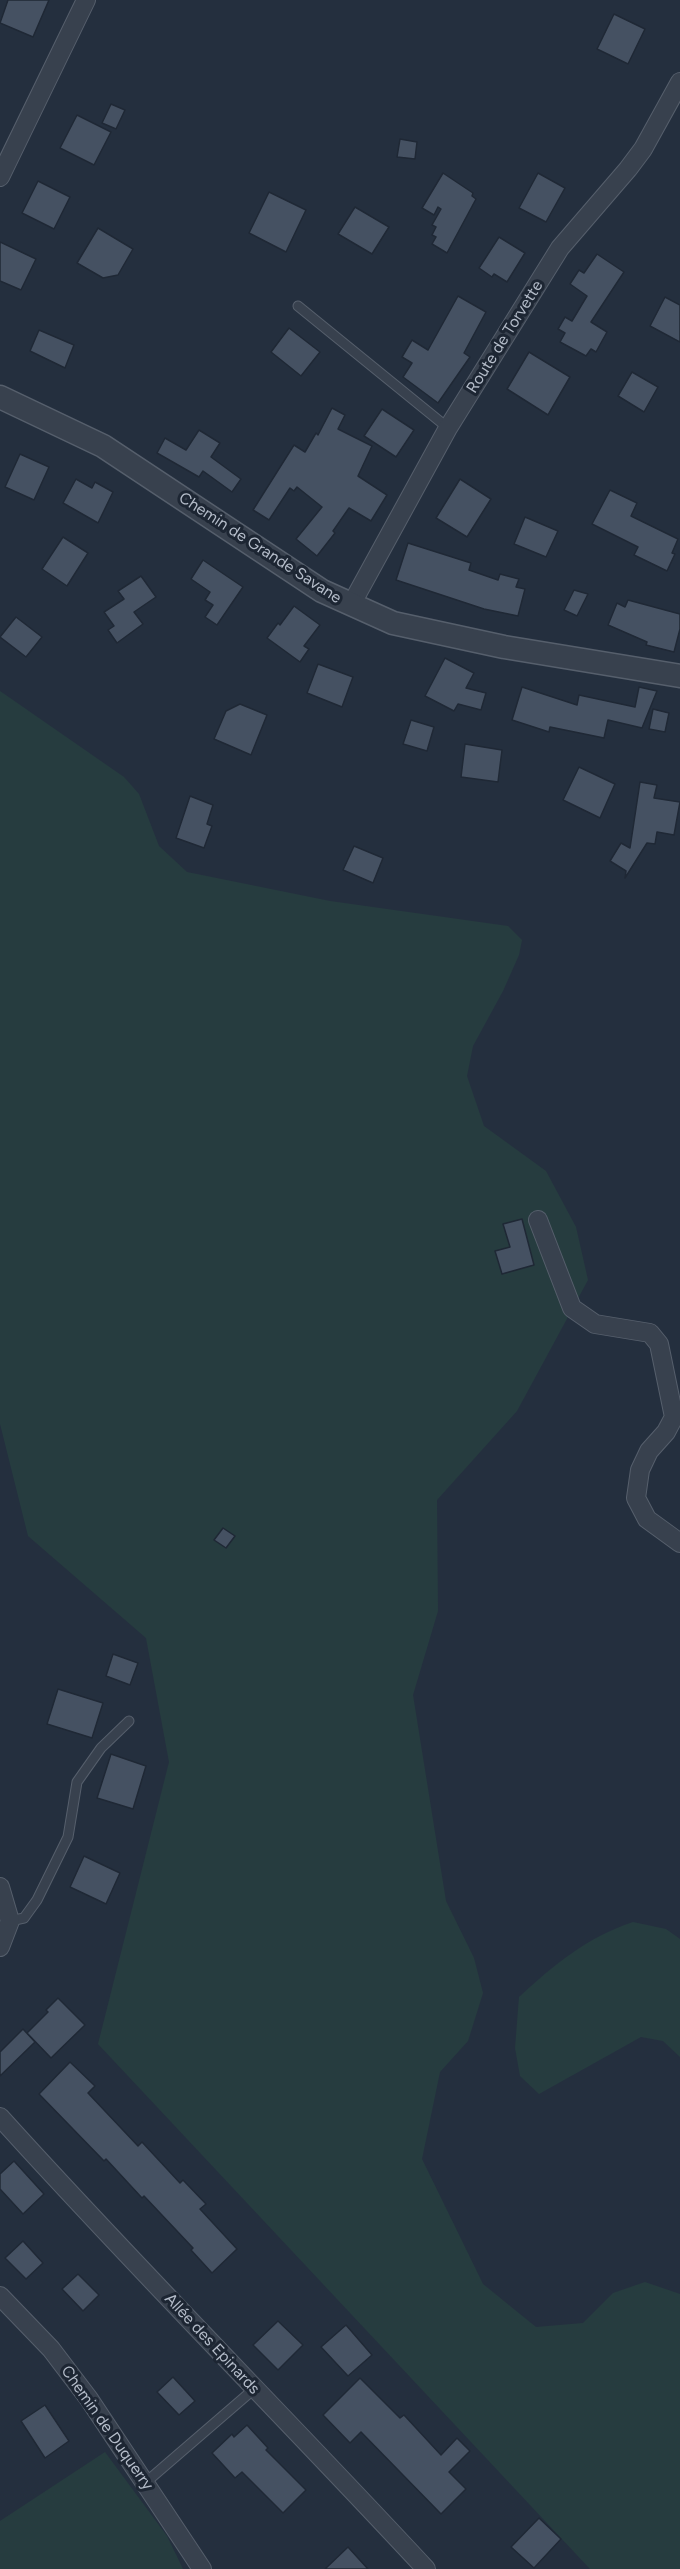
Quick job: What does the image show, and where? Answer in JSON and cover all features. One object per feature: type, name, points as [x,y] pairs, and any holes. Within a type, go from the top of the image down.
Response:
[{"type":"street","points":[[0,177],[86,0]]},
{"type":"street","name":"Route de Torvette","points":[[351,605],[448,428],[560,248],[643,149],[680,82]]},
{"type":"street","name":"Chemin de Grande Savane","points":[[0,397],[103,446],[322,591],[393,623],[504,647],[680,676]]},
{"type":"street","points":[[538,1220],[572,1308],[595,1324],[650,1333],[659,1344],[674,1417],[666,1432],[649,1451],[644,1461],[640,1470],[636,1498],[647,1519],[680,1543]]},
{"type":"street","points":[[0,1887],[10,1921],[0,1947]]},
{"type":"street","name":"Allée des Epinards","points":[[3,2126],[426,2569]]},
{"type":"street","name":"Chemin de Duquerry","points":[[0,2296],[51,2349],[89,2399],[202,2569]]},
{"type":"lane","points":[[297,306],[448,428]]},
{"type":"lane","points":[[10,1921],[24,1918],[37,1900],[68,1837],[77,1782],[101,1748],[129,1721]]},
{"type":"lane","points":[[145,2483],[254,2389]]},
{"type":"green space","points":[[0,691],[124,777],[139,794],[159,846],[187,872],[330,901],[508,926],[522,940],[519,955],[503,991],[473,1046],[467,1076],[484,1126],[546,1171],[576,1227],[588,1280],[517,1411],[437,1500],[438,1611],[413,1695],[446,1901],[474,1958],[483,1993],[468,2041],[440,2072],[422,2159],[483,2284],[536,2327],[583,2323],[613,2293],[645,2282],[680,2294],[680,2569],[590,2569],[98,2044],[169,1762],[146,1638],[28,1536],[0,1424]]},
{"type":"green space","points":[[633,1922],[666,1929],[680,1939],[680,2057],[663,2041],[641,2037],[539,2094],[520,2076],[515,2048],[519,1997],[572,1953],[600,1936]]},
{"type":"green space","points":[[105,2452],[167,2536],[183,2569],[0,2569],[0,2521]]},
{"type":"building","points":[[8,0],[49,0],[33,37],[0,23]]},
{"type":"building","points":[[614,14],[645,29],[628,64],[597,49]]},
{"type":"building","points":[[111,104],[125,110],[116,129],[102,123]]},
{"type":"building","points":[[77,115],[111,132],[94,165],[60,148]]},
{"type":"building","points":[[400,139],[417,142],[415,159],[397,157]]},
{"type":"building","points":[[443,173],[473,193],[472,196],[476,199],[447,253],[432,244],[436,237],[432,235],[436,227],[432,225],[441,209],[438,207],[434,215],[422,208]]},
{"type":"building","points":[[538,173],[565,188],[546,222],[519,208]]},
{"type":"building","points":[[38,181],[70,197],[54,229],[22,213]]},
{"type":"building","points":[[269,192],[306,210],[286,252],[249,233]]},
{"type":"building","points":[[355,207],[389,227],[372,254],[338,234]]},
{"type":"building","points":[[98,228],[133,249],[118,275],[103,278],[77,263]]},
{"type":"building","points":[[499,237],[525,253],[507,282],[494,274],[492,277],[479,268]]},
{"type":"building","points":[[0,242],[36,259],[21,290],[0,281]]},
{"type":"building","points":[[597,254],[624,272],[591,322],[607,332],[596,352],[591,349],[586,356],[560,342],[565,333],[558,329],[565,317],[572,321],[587,296],[570,284],[579,270],[584,273]]},
{"type":"building","points":[[458,296],[486,312],[464,353],[470,357],[438,403],[403,377],[412,363],[402,357],[412,340],[428,350]]},
{"type":"building","points":[[665,297],[680,305],[680,342],[650,326]]},
{"type":"building","points":[[289,328],[320,352],[301,376],[271,352]]},
{"type":"building","points":[[39,330],[74,345],[65,368],[30,351]]},
{"type":"building","points":[[529,352],[570,377],[548,415],[507,389]]},
{"type":"building","points":[[632,372],[658,387],[644,412],[618,396]]},
{"type":"building","points":[[332,408],[345,415],[338,429],[372,446],[358,476],[387,495],[371,521],[349,508],[333,531],[335,533],[317,556],[296,539],[322,507],[297,487],[294,491],[290,488],[269,520],[253,510],[294,445],[305,452],[316,433],[318,435]]},
{"type":"building","points":[[382,409],[414,430],[396,457],[364,436]]},
{"type":"building","points":[[199,430],[220,443],[211,457],[241,479],[232,492],[203,471],[199,477],[157,453],[165,438],[186,450]]},
{"type":"building","points":[[20,454],[49,467],[34,500],[5,487]]},
{"type":"building","points":[[76,479],[92,488],[95,482],[113,492],[98,523],[63,503]]},
{"type":"building","points":[[460,479],[491,499],[467,537],[436,518]]},
{"type":"building","points":[[610,490],[637,503],[631,516],[678,539],[672,553],[675,554],[667,571],[634,555],[638,547],[592,524]]},
{"type":"building","points":[[525,517],[558,531],[546,557],[514,544]]},
{"type":"building","points":[[63,537],[88,553],[67,586],[42,569]]},
{"type":"building","points":[[408,543],[471,563],[469,570],[498,580],[500,574],[519,579],[516,587],[525,589],[518,616],[484,609],[396,580]]},
{"type":"building","points":[[203,560],[243,587],[217,625],[205,617],[213,605],[205,600],[210,592],[191,579]]},
{"type":"building","points":[[141,576],[156,597],[134,612],[143,624],[117,643],[108,630],[114,626],[104,612],[124,599],[118,591]]},
{"type":"building","points":[[574,590],[588,594],[577,616],[564,610]]},
{"type":"building","points":[[628,600],[680,614],[680,629],[674,652],[646,645],[647,642],[608,625],[617,603],[625,607]]},
{"type":"building","points":[[294,606],[320,625],[304,646],[309,649],[300,662],[267,638]]},
{"type":"building","points":[[16,617],[42,637],[26,657],[0,637]]},
{"type":"building","points":[[445,658],[474,673],[466,688],[486,693],[481,710],[458,704],[454,711],[425,696]]},
{"type":"building","points":[[318,664],[353,677],[342,707],[307,693]]},
{"type":"building","points":[[522,687],[577,705],[579,695],[635,707],[639,687],[657,691],[642,728],[608,720],[604,738],[550,727],[549,732],[512,720]]},
{"type":"building","points":[[240,704],[267,715],[251,755],[214,739],[226,711]]},
{"type":"building","points":[[653,709],[669,713],[665,732],[649,729]]},
{"type":"building","points":[[411,720],[434,727],[427,751],[403,744]]},
{"type":"building","points":[[465,744],[502,750],[498,782],[461,777]]},
{"type":"building","points":[[579,767],[615,784],[600,818],[563,800]]},
{"type":"building","points":[[640,782],[657,785],[654,798],[680,802],[674,835],[657,832],[655,844],[647,843],[625,878],[626,871],[610,861],[621,843],[630,848]]},
{"type":"building","points":[[190,796],[213,805],[207,824],[212,826],[204,848],[176,838]]},
{"type":"building","points":[[354,846],[383,858],[373,883],[343,870]]},
{"type":"building","points":[[522,1219],[534,1265],[502,1274],[495,1251],[510,1247],[503,1224]]},
{"type":"building","points":[[223,1528],[235,1536],[226,1548],[214,1540]]},
{"type":"building","points":[[113,1654],[138,1663],[130,1685],[106,1676]]},
{"type":"building","points":[[58,1689],[103,1703],[92,1738],[47,1724]]},
{"type":"building","points":[[111,1754],[146,1766],[133,1809],[97,1798]]},
{"type":"building","points":[[84,1856],[120,1873],[106,1904],[70,1887]]},
{"type":"building","points":[[58,1998],[85,2025],[51,2058],[27,2033]]},
{"type":"building","points":[[23,2029],[35,2042],[0,2076],[0,2052]]},
{"type":"building","points":[[70,2062],[95,2086],[88,2093],[138,2146],[142,2142],[180,2183],[183,2180],[206,2204],[200,2209],[237,2249],[212,2273],[191,2250],[193,2248],[144,2196],[142,2198],[106,2159],[104,2161],[39,2094]]},
{"type":"building","points":[[14,2161],[44,2194],[23,2214],[0,2189],[0,2174]]},
{"type":"building","points":[[23,2241],[43,2263],[26,2279],[5,2258]]},
{"type":"building","points":[[78,2274],[99,2295],[83,2311],[62,2289]]},
{"type":"building","points":[[278,2321],[303,2345],[278,2370],[253,2345]]},
{"type":"building","points":[[346,2325],[372,2355],[348,2376],[321,2347]]},
{"type":"building","points":[[173,2377],[195,2401],[179,2415],[157,2392]]},
{"type":"building","points":[[360,2378],[400,2418],[404,2415],[441,2455],[457,2438],[470,2451],[449,2472],[466,2489],[441,2514],[361,2432],[350,2443],[323,2415]]},
{"type":"building","points":[[45,2405],[69,2441],[45,2458],[21,2421]]},
{"type":"building","points":[[247,2425],[268,2448],[266,2450],[306,2490],[283,2513],[242,2472],[235,2478],[212,2453],[232,2434],[234,2437]]},
{"type":"building","points":[[539,2518],[561,2539],[534,2568],[511,2547]]},
{"type":"building","points":[[348,2547],[368,2569],[325,2569]]}]
